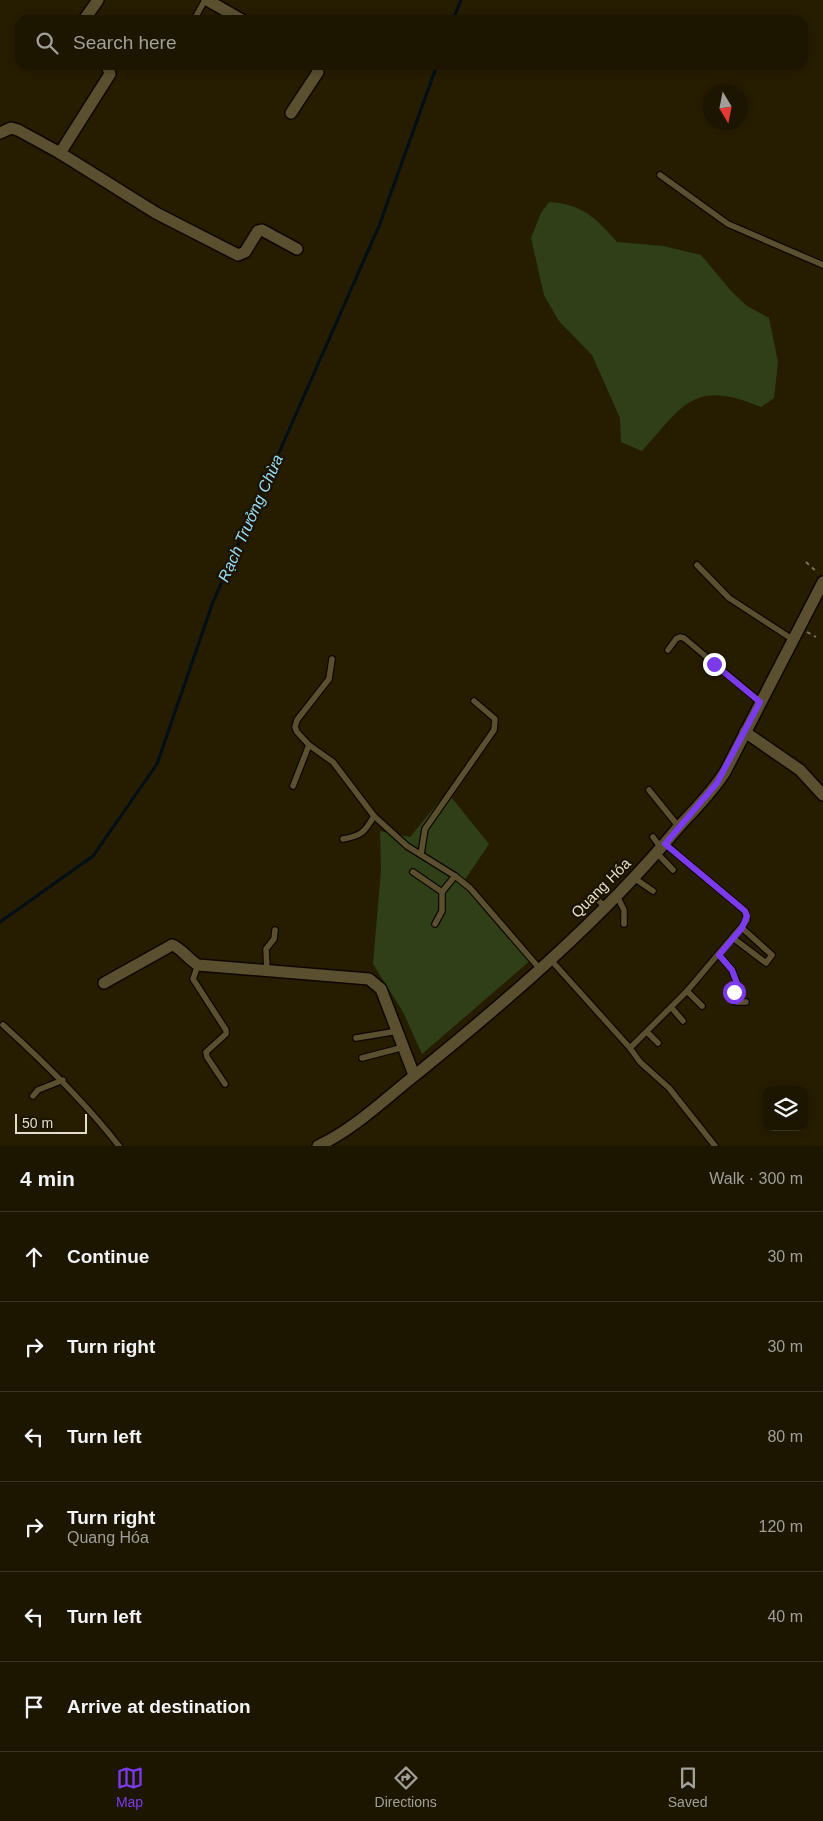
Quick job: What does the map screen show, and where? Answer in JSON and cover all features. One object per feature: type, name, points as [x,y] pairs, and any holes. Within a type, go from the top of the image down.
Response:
[{"type":"street","points":[[88,15],[98,0]]},
{"type":"street","points":[[206,0],[233,15]]},
{"type":"street","points":[[60,152],[110,74],[109,70]]},
{"type":"street","points":[[291,113],[318,72],[317,70]]},
{"type":"street","points":[[0,133],[10,128],[18,130],[60,152],[156,213],[238,255],[245,252],[258,231],[262,230],[297,249]]},
{"type":"street","name":"Quang Hóa","points":[[321,1146],[372,1110],[479,1023],[540,969],[617,896],[661,848],[717,783],[823,582]]},
{"type":"street","points":[[745,732],[800,770],[823,795]]},
{"type":"street","points":[[104,983],[172,945],[177,946],[188,960],[198,965],[369,979],[381,989],[414,1075]]},
{"type":"lane","points":[[197,15],[206,0]]},
{"type":"lane","points":[[660,175],[728,224],[823,265]]},
{"type":"lane","points":[[697,565],[729,598],[792,639]]},
{"type":"lane","points":[[668,650],[676,639],[684,638],[760,702]]},
{"type":"lane","points":[[332,659],[330,679],[297,720],[295,726],[309,745],[333,762],[374,816],[396,838],[455,876],[470,888],[504,925],[540,969]]},
{"type":"lane","points":[[421,854],[424,829],[494,730],[495,719],[474,701]]},
{"type":"lane","points":[[293,786],[309,745]]},
{"type":"lane","points":[[649,790],[679,827]]},
{"type":"lane","points":[[344,839],[364,833],[374,816]]},
{"type":"lane","points":[[653,837],[672,870]]},
{"type":"lane","points":[[630,1048],[687,991],[734,938],[747,920],[745,911],[661,848]]},
{"type":"lane","points":[[413,872],[442,892]]},
{"type":"lane","points":[[435,924],[442,911],[442,892],[455,876]]},
{"type":"lane","points":[[634,878],[652,891]]},
{"type":"lane","points":[[617,896],[625,913],[624,924]]},
{"type":"lane","points":[[596,898],[604,907]]},
{"type":"lane","points":[[734,938],[766,964],[772,955],[742,928]]},
{"type":"lane","points":[[267,971],[266,949],[274,939],[275,930]]},
{"type":"lane","points":[[719,955],[736,977],[738,986],[734,992],[736,1002],[746,1002]]},
{"type":"lane","points":[[550,959],[630,1048],[640,1062],[669,1088],[715,1146]]},
{"type":"lane","points":[[198,965],[193,978],[226,1030],[226,1034],[206,1052],[207,1057],[225,1084]]},
{"type":"lane","points":[[687,991],[702,1006]]},
{"type":"lane","points":[[671,1007],[683,1021]]},
{"type":"lane","points":[[4,1025],[63,1080],[97,1117],[119,1146]]},
{"type":"lane","points":[[356,1038],[398,1031]]},
{"type":"lane","points":[[647,1032],[658,1043]]},
{"type":"lane","points":[[362,1058],[404,1047]]},
{"type":"lane","points":[[33,1096],[38,1090],[63,1080]]},
{"type":"path","points":[[806,562],[823,578]]},
{"type":"green space","points":[[549,202],[571,206],[588,214],[617,242],[663,246],[701,255],[732,292],[747,306],[769,318],[778,362],[774,398],[761,407],[720,395],[705,396],[692,401],[680,409],[642,451],[621,442],[620,418],[592,355],[559,321],[544,295],[531,238],[541,213]]},
{"type":"green space","points":[[447,792],[489,844],[464,881],[532,959],[422,1054],[403,1012],[373,964],[381,870],[380,831],[410,837]]},
{"type":"waterway","name":"Rạch Trưởng Chừa","points":[[455,15],[461,0]]},
{"type":"waterway","name":"Rạch Trưởng Chừa","points":[[0,922],[93,856],[157,764],[213,602],[379,226],[435,70]]},
{"type":"route","points":[[714,664],[760,702],[717,783],[665,844],[745,911],[747,920],[719,955],[736,977],[738,986],[734,992]]}]
